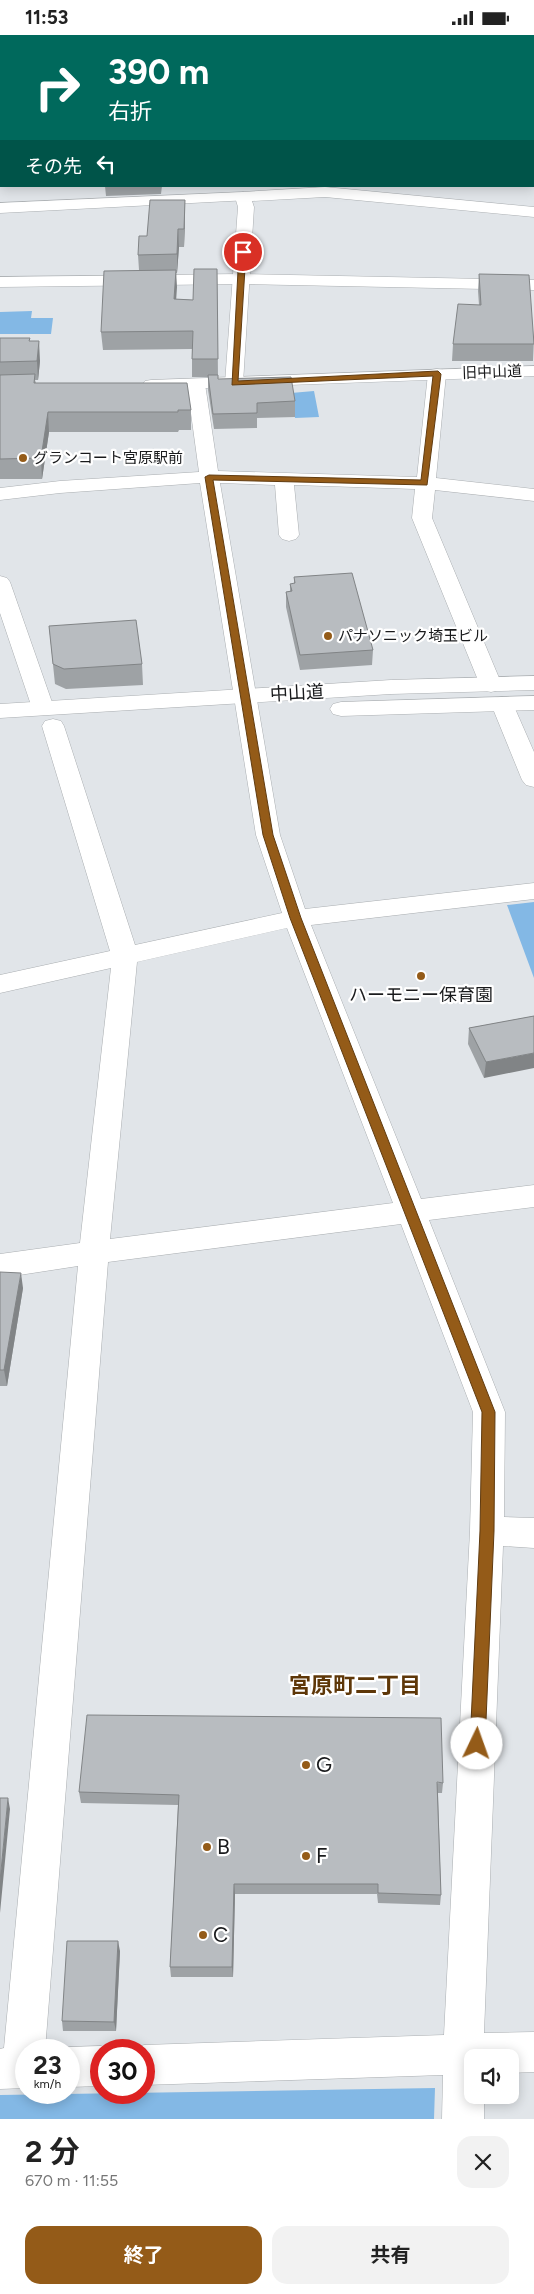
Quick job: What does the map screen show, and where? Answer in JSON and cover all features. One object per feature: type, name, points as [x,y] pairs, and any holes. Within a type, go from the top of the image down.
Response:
[{"type":"main road","points":[[234,383],[246,207],[238,192]]},
{"type":"main road","points":[[0,208],[238,192],[326,192],[500,202],[534,212]]},
{"type":"main road","points":[[0,282],[240,279],[534,285]]},
{"type":"main road","name":"旧中山道","points":[[138,385],[534,371]]},
{"type":"main road","points":[[438,374],[424,483],[422,518],[534,780]]},
{"type":"main road","points":[[196,384],[209,477],[268,835],[296,918],[489,1412],[487,1531],[463,2055],[463,2119]]},
{"type":"main road","points":[[0,494],[60,487],[209,477],[424,483],[534,495]]},
{"type":"main road","points":[[284,479],[289,535]]},
{"type":"main road","points":[[0,582],[48,717],[125,956],[94,1252],[19,2039]]},
{"type":"main road","name":"中山道","points":[[0,711],[48,717],[247,704],[496,694],[534,683]]},
{"type":"main road","name":"中山道","points":[[496,694],[534,703]]},
{"type":"main road","name":"中山道","points":[[0,730],[48,717]]},
{"type":"main road","points":[[0,984],[296,918],[534,891]]},
{"type":"main road","points":[[0,1266],[94,1252],[534,1196]]},
{"type":"main road","points":[[487,1531],[534,1533]]},
{"type":"main road","points":[[155,2065],[534,2053]]},
{"type":"shaded area","points":[[32,311],[31,318],[53,318],[51,334],[0,334],[0,312]]},
{"type":"shaded area","points":[[314,391],[319,417],[295,418],[291,393]]},
{"type":"shaded area","points":[[534,902],[534,978],[507,905]]},
{"type":"shaded area","points":[[435,2088],[434,2119],[0,2119],[0,2095],[15,2095],[15,2104],[80,2104],[80,2094],[90,2094],[90,2104],[155,2104],[155,2093]]},
{"type":"building","points":[[150,200],[185,200],[184,229],[178,229],[177,254],[138,255],[139,236],[147,236]]},
{"type":"building","points":[[194,269],[217,269],[218,359],[192,359],[193,331],[101,332],[104,271],[176,270],[174,299],[193,300]]},
{"type":"building","points":[[479,274],[529,275],[534,344],[453,344],[458,304],[481,305]]},
{"type":"building","points":[[0,338],[30,338],[29,341],[39,341],[37,361],[0,362]]},
{"type":"building","points":[[35,374],[34,383],[187,383],[191,410],[178,410],[178,412],[48,412],[41,458],[0,459],[0,375]]},
{"type":"building","points":[[208,375],[218,375],[218,379],[291,377],[295,401],[257,403],[257,413],[213,414]]},
{"type":"building","name":"パナソニック埼玉ビル","points":[[352,573],[373,650],[300,655],[286,592],[292,591],[290,584],[295,583],[294,577]]},
{"type":"building","points":[[136,620],[142,664],[64,669],[53,664],[49,626]]},
{"type":"building","points":[[534,1016],[534,1053],[486,1062],[469,1028]]},
{"type":"building","points":[[0,1272],[21,1273],[4,1370],[0,1370]]},
{"type":"building","points":[[87,1715],[441,1718],[443,1783],[437,1782],[441,1895],[378,1893],[378,1884],[234,1884],[232,1967],[170,1967],[179,1795],[79,1792]]},
{"type":"building","points":[[0,1798],[8,1798],[0,1881]]},
{"type":"building","points":[[67,1941],[118,1941],[114,2022],[62,2021]]},
{"type":"place","name":"グランコート宮原駅前","points":[[23,458]]},
{"type":"place","name":"パナソニック埼玉ビル","points":[[328,636]]},
{"type":"place","name":"ハーモニー保育園","points":[[421,976]]},
{"type":"place","name":"G","points":[[306,1765]]},
{"type":"place","name":"B","points":[[207,1847]]},
{"type":"place","name":"F","points":[[306,1856]]},
{"type":"place","name":"C","points":[[203,1935]]},
{"type":"district","name":"宮原町二丁目","points":[[355,1685]]},
{"type":"route","points":[[243,252],[234,383],[438,374],[424,483],[209,477],[268,835],[296,918],[489,1412],[487,1531],[477,1744]]}]
